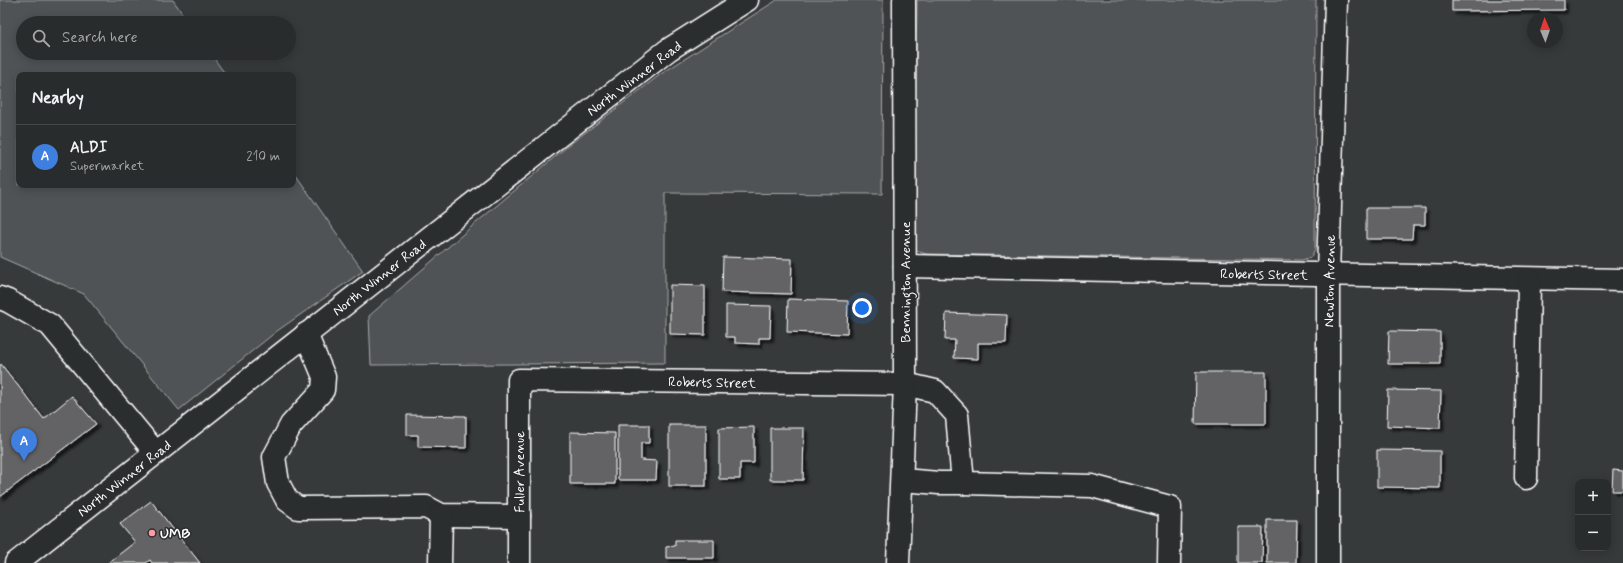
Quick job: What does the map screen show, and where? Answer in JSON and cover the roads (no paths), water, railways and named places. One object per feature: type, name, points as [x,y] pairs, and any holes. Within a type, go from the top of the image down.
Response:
[{"type":"street","name":"North Winner Road","points":[[16,563],[668,50],[747,0]]},
{"type":"street","name":"Bennington Avenue","points":[[898,563],[905,384],[904,0]]},
{"type":"street","name":"Newton Avenue","points":[[1328,563],[1328,275],[1336,0]]},
{"type":"street","name":"Roberts Street","points":[[905,266],[1623,280]]},
{"type":"street","points":[[1526,478],[1529,279]]},
{"type":"street","points":[[0,298],[50,325],[156,453]]},
{"type":"street","points":[[306,334],[324,378],[323,390],[291,424],[274,457],[278,483],[287,500],[298,508],[426,508],[440,515],[519,516]]},
{"type":"street","name":"Roberts Street","points":[[519,380],[905,384],[935,391],[957,415],[963,483]]},
{"type":"street","name":"Fuller Avenue","points":[[519,380],[519,563]]},
{"type":"street","points":[[902,480],[939,483],[1092,486],[1170,507],[1169,563]]},
{"type":"street","points":[[440,515],[440,563]]},
{"type":"place","name":"ALDI","points":[[24,461]]},
{"type":"place","name":"UMB","points":[[152,533]]}]
